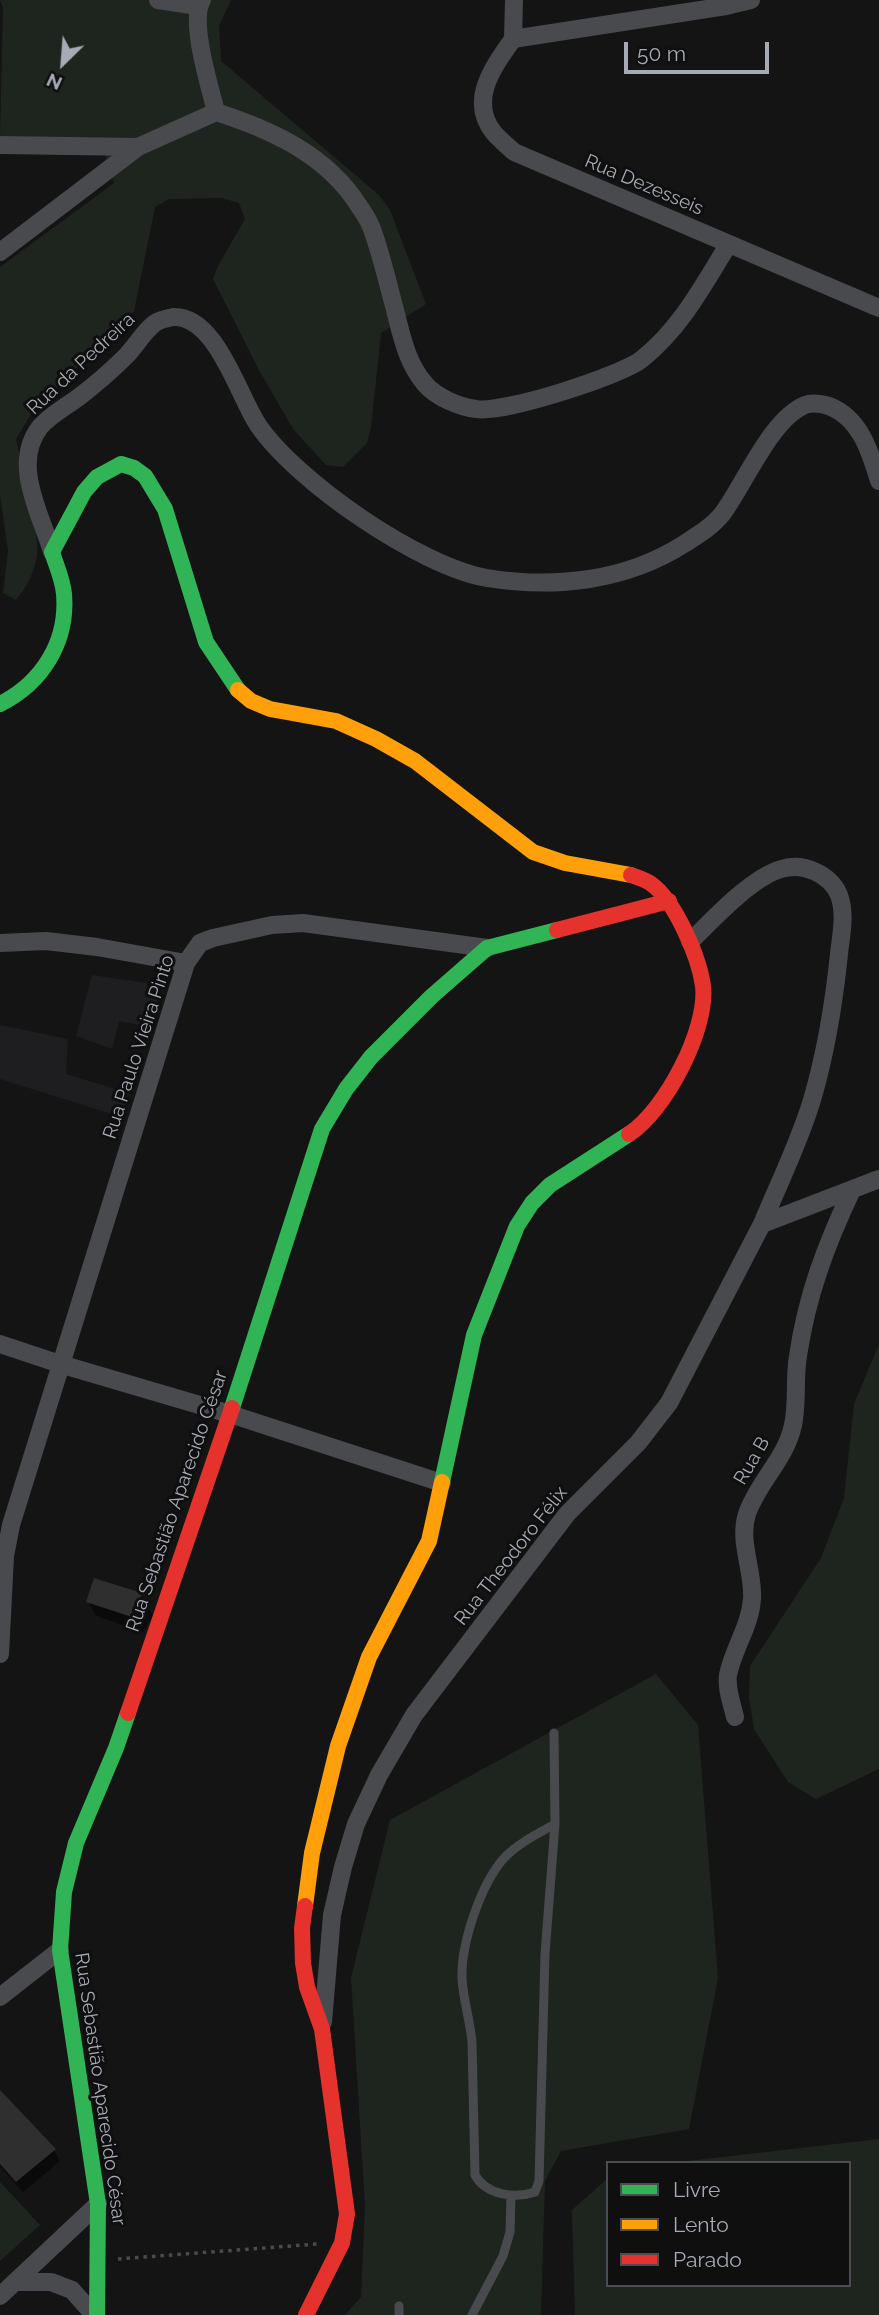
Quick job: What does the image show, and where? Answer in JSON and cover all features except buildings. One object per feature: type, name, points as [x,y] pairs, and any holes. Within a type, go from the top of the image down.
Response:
[{"type":"street","points":[[158,0],[200,3],[200,51],[216,112]]},
{"type":"street","points":[[514,0],[513,39],[751,0]]},
{"type":"street","name":"Rua Dezesseis","points":[[513,39],[491,71],[485,86],[482,107],[494,133],[514,152],[879,309]]},
{"type":"street","points":[[0,252],[138,147],[216,112],[252,123],[301,148],[328,167],[348,187],[372,226],[410,361],[426,386],[454,403],[478,410],[500,409],[592,382],[640,360],[673,328],[728,245]]},
{"type":"street","points":[[0,145],[138,147]]},
{"type":"street","name":"Rua da Pedreira","points":[[52,552],[31,492],[28,458],[32,441],[41,426],[86,392],[124,358],[157,322],[172,317],[185,319],[200,327],[215,344],[258,425],[300,472],[411,550],[449,567],[485,577],[541,584],[602,578],[660,559],[708,528],[722,514],[778,425],[804,405],[822,404],[852,420],[867,447],[879,481]]},
{"type":"street","points":[[0,704],[10,700],[39,677],[61,638],[64,592],[52,552],[84,492],[97,477],[121,464],[140,472],[153,486],[165,509],[206,642],[237,689],[251,701],[270,709],[336,721],[376,739],[415,761],[533,852],[565,863],[624,872],[641,878],[669,901],[690,942],[703,986],[697,1028],[678,1076],[657,1109],[640,1127],[550,1185],[531,1203],[517,1226],[474,1335],[429,1541],[369,1657],[338,1746],[312,1853],[302,1928],[303,1963],[307,1987],[322,2029],[348,2214],[342,2243],[306,2315]]},
{"type":"street","name":"Rua Theodoro Félix","points":[[322,2029],[335,1903],[356,1824],[379,1775],[414,1715],[567,1514],[638,1443],[669,1403],[762,1224],[813,1098],[834,1009],[843,920],[838,894],[823,875],[806,867],[782,868],[766,876],[737,898],[690,942]]},
{"type":"street","name":"Rua Sebastião Aparecido César","points":[[96,2315],[98,2204],[60,1950],[64,1892],[76,1843],[116,1748],[322,1129],[346,1089],[371,1056],[432,996],[487,948],[669,901]]},
{"type":"street","name":"Rua Paulo Vieira Pinto","points":[[0,1654],[5,1556],[11,1525],[186,963],[201,943],[213,938],[272,925],[303,923],[487,948]]},
{"type":"street","points":[[0,943],[46,941],[186,963]]},
{"type":"street","points":[[762,1224],[879,1179]]},
{"type":"street","name":"Rua B","points":[[735,1717],[728,1675],[749,1619],[752,1597],[746,1547],[746,1517],[761,1487],[783,1454],[793,1427],[797,1358],[812,1292],[826,1245],[852,1190]]},
{"type":"street","points":[[0,1343],[60,1364],[229,1413],[442,1483]]},
{"type":"street","points":[[0,1997],[60,1950]]},
{"type":"street","points":[[0,2296],[98,2204]]},
{"type":"street","points":[[16,2282],[51,2282],[72,2290],[96,2315]]},
{"type":"lane","points":[[554,1733],[555,1824],[545,1954],[539,2181],[535,2192],[511,2196],[486,2187],[475,2175],[471,2020],[464,1995],[463,1960],[482,1896],[495,1869],[524,1841],[555,1824]]},
{"type":"lane","points":[[472,2315],[503,2256],[510,2232],[511,2196]]},
{"type":"path","points":[[99,2260],[342,2243]]},
{"type":"shaded area","points":[[0,0],[231,0],[219,26],[221,61],[379,195],[390,210],[426,304],[381,333],[367,443],[343,467],[326,465],[293,429],[259,370],[213,279],[245,219],[239,203],[222,198],[169,199],[155,207],[134,311],[33,411],[16,439],[33,516],[37,557],[31,575],[16,600],[3,593],[8,551],[0,494],[0,267],[114,183],[100,139],[0,136],[3,8]]},
{"type":"shaded area","points":[[92,975],[146,983],[158,1001],[151,1027],[119,1021],[112,1049],[76,1036]]},
{"type":"shaded area","points":[[0,1025],[68,1039],[66,1074],[129,1093],[121,1117],[0,1079]]},
{"type":"shaded area","points":[[879,1344],[879,1769],[816,1799],[788,1782],[754,1729],[749,1697],[750,1666],[821,1558],[844,1498],[854,1404]]},
{"type":"shaded area","points":[[656,1674],[698,1725],[718,1978],[689,2129],[561,2151],[545,2181],[541,2315],[345,2315],[361,2297],[365,2206],[351,1978],[390,1820]]},
{"type":"shaded area","points":[[879,2139],[879,2315],[575,2315],[572,2210],[606,2180],[606,2287],[851,2287],[851,2161],[687,2161]]},
{"type":"shaded area","points":[[0,2182],[40,2225],[0,2261]]},
{"type":"traffic: fast","points":[[0,704],[28,685],[40,673],[57,644],[64,612],[63,589],[52,552],[84,492],[97,477],[121,464],[134,468],[145,476],[165,509],[206,642],[238,690]]},
{"type":"traffic: fast","points":[[232,1408],[322,1129],[346,1089],[371,1057],[432,996],[487,948],[557,930]]},
{"type":"traffic: fast","points":[[442,1482],[474,1335],[517,1226],[532,1203],[550,1185],[629,1134]]},
{"type":"traffic: fast","points":[[97,2315],[98,2204],[60,1950],[64,1892],[76,1843],[128,1713]]},
{"type":"traffic: slow","points":[[238,690],[251,701],[270,709],[336,721],[376,739],[415,761],[533,852],[565,863],[631,875]]},
{"type":"traffic: slow","points":[[305,1906],[312,1853],[338,1746],[369,1657],[429,1541],[442,1482]]},
{"type":"traffic: jam","points":[[629,1134],[643,1123],[670,1088],[691,1046],[703,1004],[703,986],[697,960],[677,915],[650,883],[631,875]]},
{"type":"traffic: jam","points":[[557,930],[669,901]]},
{"type":"traffic: jam","points":[[128,1713],[232,1408]]},
{"type":"traffic: jam","points":[[305,1906],[302,1928],[303,1963],[307,1987],[322,2029],[347,2214],[342,2243],[306,2315]]}]
